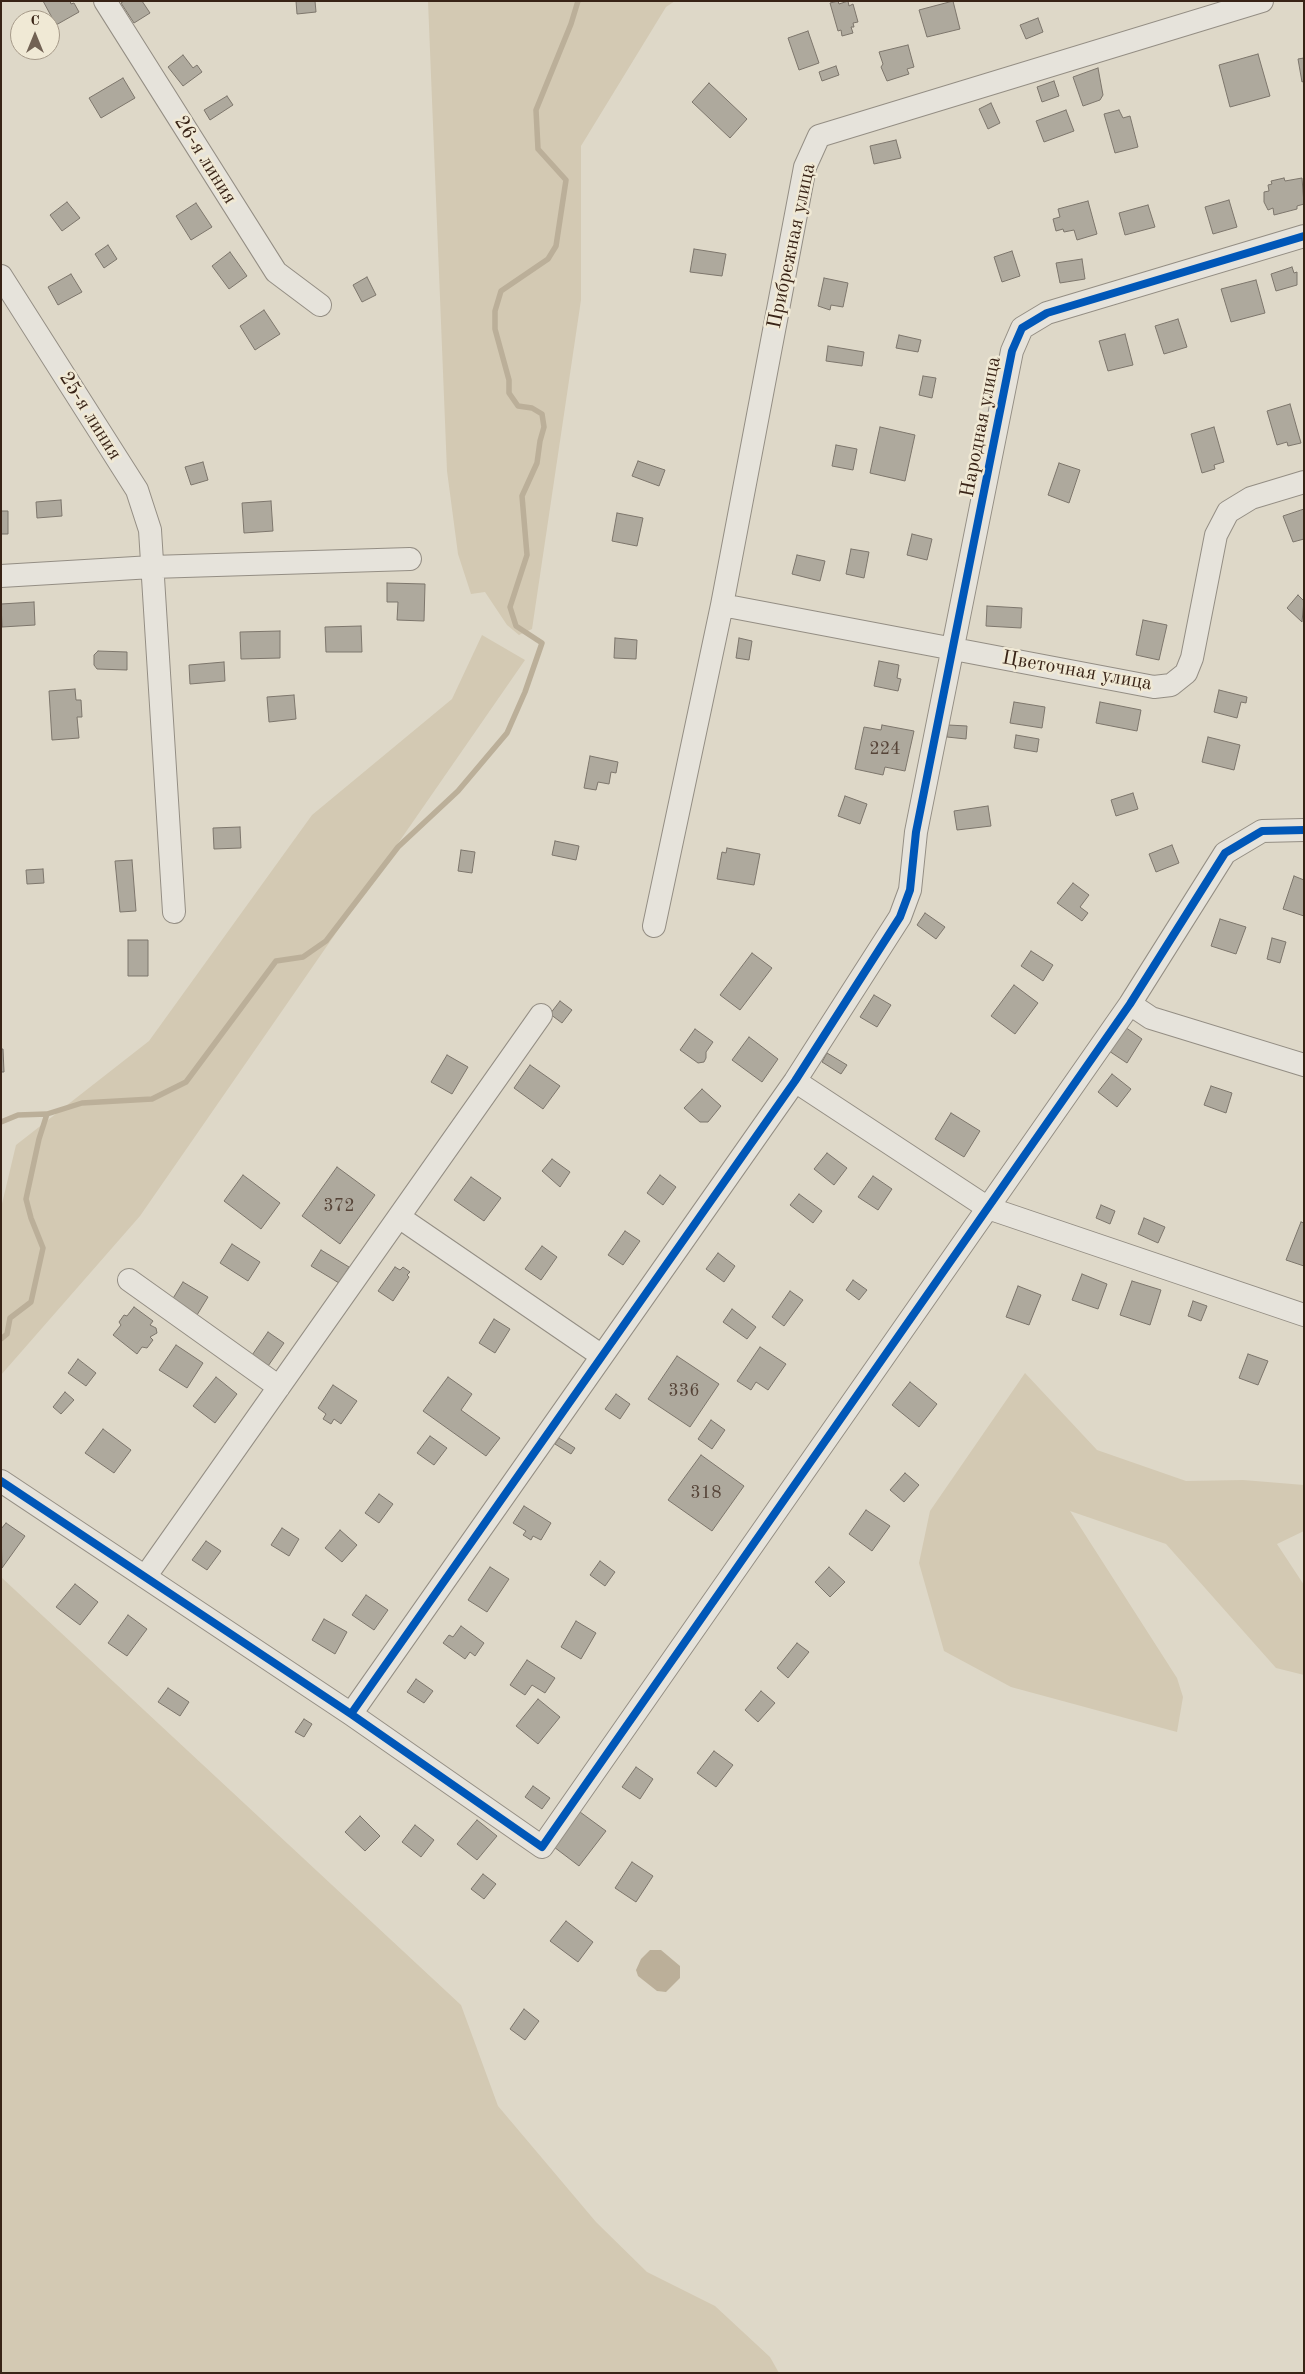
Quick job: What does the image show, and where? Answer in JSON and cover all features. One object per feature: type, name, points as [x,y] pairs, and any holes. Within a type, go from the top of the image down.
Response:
[{"type":"street","name":"26-я линия","points":[[105,1],[276,272],[320,305]]},
{"type":"street","name":"Прибрежная улица","points":[[722,605],[806,167],[819,136],[1262,1]]},
{"type":"street","name":"Народная улица","points":[[351,1714],[795,1081],[900,917],[910,890],[916,832],[1012,351],[1022,328],[1047,313],[1304,236]]},
{"type":"street","name":"25-я линия","points":[[1,276],[136,490],[150,530],[174,912]]},
{"type":"street","name":"Цветочная улица","points":[[722,605],[1154,687],[1170,685],[1186,673],[1192,658],[1216,535],[1228,512],[1251,498],[1304,482]]},
{"type":"street","points":[[1,576],[152,567],[410,558]]},
{"type":"street","points":[[654,926],[722,605]]},
{"type":"street","points":[[1,1480],[351,1714],[542,1847],[1130,1004],[1225,854],[1262,831],[1304,830]]},
{"type":"street","points":[[1130,1004],[1151,1018],[1304,1065]]},
{"type":"street","points":[[145,1577],[541,1015]]},
{"type":"street","points":[[795,1081],[988,1208],[1304,1315]]},
{"type":"street","points":[[399,1217],[602,1356]]},
{"type":"street","points":[[129,1280],[279,1387]]},
{"type":"shaded area","points":[[428,1],[675,1],[666,7],[581,146],[581,300],[532,629],[519,635],[507,625],[485,592],[471,594],[458,554],[447,471]]},
{"type":"shaded area","points":[[482,635],[525,660],[140,1216],[1,1375],[1,1208],[16,1145],[149,1041],[312,815],[452,699]]},
{"type":"shaded area","points":[[1025,1373],[1097,1450],[1186,1481],[1243,1480],[1304,1485],[1304,1531],[1277,1544],[1304,1585],[1304,1675],[1276,1668],[1166,1544],[1070,1511],[1177,1678],[1183,1697],[1177,1732],[1011,1687],[944,1651],[919,1563],[930,1511]]},
{"type":"shaded area","points":[[1,1577],[461,2005],[498,2106],[596,2222],[647,2272],[715,2306],[770,2357],[779,2373],[1,2373]]},
{"type":"shaded area","points":[[650,1950],[661,1950],[680,1966],[680,1978],[666,1992],[657,1991],[638,1976],[636,1970],[641,1959]]},
{"type":"building","points":[[43,1],[70,1],[71,4],[74,3],[79,12],[60,23],[60,10],[48,10]]},
{"type":"building","points":[[124,1],[142,1],[150,13],[134,23],[121,3]]},
{"type":"building","points":[[296,1],[315,1],[316,12],[297,14]]},
{"type":"building","points":[[838,1],[839,4],[848,1],[849,6],[853,4],[858,22],[853,23],[854,27],[851,27],[853,33],[842,36],[841,30],[838,31],[830,3]]},
{"type":"building","points":[[953,1],[960,29],[927,37],[919,10]]},
{"type":"building","points":[[1038,18],[1043,32],[1026,39],[1020,25]]},
{"type":"building","points":[[808,31],[819,63],[799,70],[788,38]]},
{"type":"building","points":[[908,45],[914,67],[907,69],[909,74],[887,81],[881,67],[883,64],[879,52]]},
{"type":"building","points":[[1258,54],[1270,96],[1230,107],[1219,65]]},
{"type":"building","points":[[183,55],[193,68],[197,65],[202,72],[183,86],[168,67]]},
{"type":"building","points":[[1304,58],[1304,81],[1302,82],[1298,59]]},
{"type":"building","points":[[836,66],[839,75],[822,81],[819,72]]},
{"type":"building","points":[[1098,68],[1103,95],[1100,100],[1083,106],[1073,77]]},
{"type":"building","points":[[123,78],[135,98],[101,118],[89,98]]},
{"type":"building","points":[[1054,81],[1059,96],[1042,102],[1037,87]]},
{"type":"building","points":[[709,83],[747,119],[730,138],[692,102]]},
{"type":"building","points":[[227,96],[233,105],[210,120],[204,110]]},
{"type":"building","points":[[991,103],[1000,123],[988,129],[979,109]]},
{"type":"building","points":[[1066,110],[1074,131],[1044,142],[1036,121]]},
{"type":"building","points":[[1119,110],[1123,118],[1130,116],[1138,147],[1115,153],[1104,114]]},
{"type":"building","points":[[896,140],[901,158],[874,164],[870,146]]},
{"type":"building","points":[[1284,178],[1285,181],[1302,178],[1304,204],[1297,206],[1297,209],[1274,215],[1273,208],[1268,210],[1264,202],[1264,192],[1269,191],[1268,185],[1272,184],[1271,181]]},
{"type":"building","points":[[1229,200],[1237,227],[1213,234],[1205,207]]},
{"type":"building","points":[[1088,201],[1097,234],[1077,240],[1074,230],[1064,232],[1063,229],[1056,231],[1053,219],[1060,217],[1058,209]]},
{"type":"building","points":[[67,202],[80,218],[62,231],[50,215]]},
{"type":"building","points":[[196,203],[212,227],[191,240],[176,216]]},
{"type":"building","points":[[1148,205],[1155,227],[1125,235],[1119,213]]},
{"type":"building","points":[[108,245],[117,259],[104,268],[95,254]]},
{"type":"building","points":[[694,249],[726,254],[722,276],[690,272]]},
{"type":"building","points":[[1012,251],[1020,276],[1002,282],[994,257]]},
{"type":"building","points":[[230,252],[247,276],[229,289],[212,266]]},
{"type":"building","points":[[1082,259],[1085,279],[1060,283],[1056,263]]},
{"type":"building","points":[[1292,267],[1294,273],[1297,272],[1297,285],[1276,291],[1271,274]]},
{"type":"building","points":[[71,274],[82,292],[58,305],[48,287]]},
{"type":"building","points":[[367,277],[376,295],[362,302],[353,285]]},
{"type":"building","points":[[824,278],[848,283],[843,307],[831,305],[830,310],[818,306]]},
{"type":"building","points":[[1256,280],[1265,313],[1231,322],[1221,289]]},
{"type":"building","points":[[264,310],[280,334],[255,350],[240,326]]},
{"type":"building","points":[[1178,319],[1187,347],[1164,354],[1155,326]]},
{"type":"building","points":[[1125,334],[1133,365],[1108,371],[1099,341]]},
{"type":"building","points":[[899,335],[921,340],[918,352],[896,348]]},
{"type":"building","points":[[828,346],[864,352],[862,366],[826,361]]},
{"type":"building","points":[[923,376],[936,378],[932,398],[919,395]]},
{"type":"building","points":[[1290,404],[1301,443],[1288,446],[1287,442],[1277,445],[1267,411]]},
{"type":"building","points":[[880,427],[915,435],[905,481],[870,473]]},
{"type":"building","points":[[1214,427],[1224,462],[1214,465],[1215,469],[1202,473],[1191,434]]},
{"type":"building","points":[[836,445],[857,449],[853,470],[832,466]]},
{"type":"building","points":[[638,461],[665,470],[659,486],[632,476]]},
{"type":"building","points":[[203,462],[208,480],[191,485],[185,467]]},
{"type":"building","points":[[1059,463],[1080,470],[1069,503],[1048,495]]},
{"type":"building","points":[[61,500],[62,516],[37,518],[36,502]]},
{"type":"building","points":[[271,501],[273,531],[244,533],[242,503]]},
{"type":"building","points":[[1304,509],[1304,539],[1293,542],[1283,516]]},
{"type":"building","points":[[1,511],[8,511],[8,534],[1,534]]},
{"type":"building","points":[[617,513],[643,518],[637,546],[612,541]]},
{"type":"building","points":[[912,534],[932,539],[927,560],[907,555]]},
{"type":"building","points":[[851,549],[869,552],[864,578],[846,574]]},
{"type":"building","points":[[797,555],[825,561],[820,581],[792,574]]},
{"type":"building","points":[[387,583],[425,584],[424,621],[397,620],[398,602],[387,602]]},
{"type":"building","points":[[1298,595],[1304,601],[1302,622],[1287,608]]},
{"type":"building","points":[[34,602],[35,625],[2,627],[1,604]]},
{"type":"building","points":[[987,606],[1022,608],[1021,628],[986,626]]},
{"type":"building","points":[[1143,620],[1167,625],[1159,660],[1136,655]]},
{"type":"building","points":[[361,626],[362,652],[326,652],[325,627]]},
{"type":"building","points":[[280,631],[280,658],[241,659],[240,632]]},
{"type":"building","points":[[615,638],[637,640],[636,659],[614,658]]},
{"type":"building","points":[[739,638],[752,641],[749,660],[736,658]]},
{"type":"building","points":[[98,651],[127,652],[127,670],[97,669],[94,665],[94,655]]},
{"type":"building","points":[[879,661],[899,665],[897,678],[901,679],[898,691],[874,686]]},
{"type":"building","points":[[224,662],[225,681],[190,684],[189,665]]},
{"type":"building","points":[[75,689],[76,700],[81,700],[82,717],[77,717],[79,738],[52,740],[49,691]]},
{"type":"building","points":[[1219,690],[1247,697],[1246,703],[1241,702],[1237,718],[1214,712]]},
{"type":"building","points":[[294,695],[296,719],[269,722],[267,697]]},
{"type":"building","points":[[1014,702],[1045,707],[1042,728],[1010,723]]},
{"type":"building","points":[[1100,702],[1141,710],[1137,731],[1096,723]]},
{"type":"building","points":[[882,725],[914,731],[905,771],[885,767],[883,775],[855,769],[864,727],[881,730]]},
{"type":"building","points":[[948,725],[967,726],[966,739],[947,737]]},
{"type":"building","points":[[1016,735],[1039,739],[1037,752],[1014,748]]},
{"type":"building","points":[[1208,737],[1240,745],[1234,770],[1202,762]]},
{"type":"building","points":[[590,756],[618,762],[616,773],[611,772],[609,784],[598,782],[596,790],[584,788]]},
{"type":"building","points":[[1133,793],[1138,809],[1116,816],[1111,800]]},
{"type":"building","points":[[845,796],[867,804],[860,824],[838,816]]},
{"type":"building","points":[[988,806],[991,826],[957,830],[954,811]]},
{"type":"building","points":[[240,827],[241,848],[214,849],[213,828]]},
{"type":"building","points":[[555,841],[579,846],[576,860],[552,855]]},
{"type":"building","points":[[1172,845],[1179,863],[1156,872],[1149,854]]},
{"type":"building","points":[[727,848],[760,854],[754,885],[717,879],[722,852],[726,853]]},
{"type":"building","points":[[461,850],[475,852],[472,873],[458,871]]},
{"type":"building","points":[[132,860],[136,911],[120,912],[115,861]]},
{"type":"building","points":[[43,869],[44,883],[27,884],[26,870]]},
{"type":"building","points":[[1294,876],[1304,880],[1304,916],[1283,909]]},
{"type":"building","points":[[1073,883],[1089,895],[1080,907],[1088,913],[1082,921],[1057,903]]},
{"type":"building","points":[[925,913],[945,927],[936,939],[917,925]]},
{"type":"building","points":[[1220,919],[1246,927],[1236,954],[1211,946]]},
{"type":"building","points":[[1272,938],[1286,942],[1280,963],[1267,959]]},
{"type":"building","points":[[128,940],[148,940],[148,976],[128,976]]},
{"type":"building","points":[[1031,951],[1053,965],[1043,981],[1021,966]]},
{"type":"building","points":[[752,953],[772,968],[740,1010],[720,995]]},
{"type":"building","points":[[1014,985],[1038,1003],[1015,1034],[991,1016]]},
{"type":"building","points":[[874,995],[891,1005],[877,1027],[860,1017]]},
{"type":"building","points":[[560,1001],[572,1010],[562,1023],[550,1014]]},
{"type":"building","points":[[1125,1027],[1142,1039],[1127,1063],[1109,1051]]},
{"type":"building","points":[[695,1029],[713,1042],[706,1052],[704,1062],[698,1063],[680,1050]]},
{"type":"building","points":[[749,1037],[778,1059],[762,1082],[732,1060]]},
{"type":"building","points":[[1,1049],[3,1049],[4,1072],[1,1072]]},
{"type":"building","points":[[827,1053],[847,1065],[841,1074],[822,1062]]},
{"type":"building","points":[[447,1055],[468,1067],[452,1094],[431,1082]]},
{"type":"building","points":[[530,1065],[560,1086],[543,1109],[514,1088]]},
{"type":"building","points":[[1112,1074],[1131,1089],[1117,1107],[1098,1092]]},
{"type":"building","points":[[1211,1086],[1232,1093],[1226,1113],[1204,1105]]},
{"type":"building","points":[[702,1089],[721,1106],[708,1122],[700,1122],[684,1108]]},
{"type":"building","points":[[951,1113],[980,1131],[964,1157],[935,1139]]},
{"type":"building","points":[[827,1153],[847,1168],[834,1185],[814,1169]]},
{"type":"building","points":[[552,1159],[570,1172],[560,1187],[542,1171]]},
{"type":"building","points":[[337,1167],[375,1195],[340,1244],[302,1216]]},
{"type":"building","points":[[243,1175],[280,1203],[261,1229],[224,1201]]},
{"type":"building","points":[[660,1175],[676,1187],[663,1205],[647,1193]]},
{"type":"building","points":[[873,1176],[892,1189],[878,1210],[858,1197]]},
{"type":"building","points":[[471,1177],[501,1198],[484,1221],[454,1200]]},
{"type":"building","points":[[799,1194],[822,1211],[813,1223],[790,1205]]},
{"type":"building","points":[[1101,1205],[1115,1211],[1110,1224],[1096,1218]]},
{"type":"building","points":[[1144,1218],[1165,1227],[1158,1243],[1138,1234]]},
{"type":"building","points":[[1301,1222],[1304,1223],[1304,1266],[1286,1260]]},
{"type":"building","points":[[625,1231],[640,1241],[623,1265],[608,1255]]},
{"type":"building","points":[[232,1244],[260,1262],[248,1281],[220,1263]]},
{"type":"building","points":[[542,1246],[557,1257],[541,1280],[525,1269]]},
{"type":"building","points":[[321,1250],[349,1267],[339,1283],[311,1266]]},
{"type":"building","points":[[718,1253],[735,1266],[724,1282],[706,1269]]},
{"type":"building","points":[[395,1267],[400,1270],[403,1267],[410,1272],[407,1275],[409,1277],[393,1301],[378,1291]]},
{"type":"building","points":[[1082,1274],[1107,1284],[1098,1309],[1072,1300]]},
{"type":"building","points":[[853,1280],[867,1290],[859,1300],[846,1290]]},
{"type":"building","points":[[1132,1281],[1161,1290],[1150,1325],[1120,1315]]},
{"type":"building","points":[[183,1282],[208,1297],[197,1315],[172,1300]]},
{"type":"building","points":[[1018,1286],[1041,1295],[1029,1325],[1006,1317]]},
{"type":"building","points":[[790,1291],[803,1300],[784,1326],[772,1317]]},
{"type":"building","points":[[1193,1301],[1207,1306],[1201,1321],[1188,1316]]},
{"type":"building","points":[[134,1307],[153,1321],[150,1325],[156,1328],[157,1333],[150,1337],[153,1340],[147,1348],[142,1347],[137,1354],[113,1335],[121,1325],[119,1322],[124,1315],[127,1316]]},
{"type":"building","points":[[732,1309],[756,1327],[747,1339],[723,1322]]},
{"type":"building","points":[[494,1319],[510,1329],[495,1353],[479,1343]]},
{"type":"building","points":[[268,1332],[284,1343],[266,1369],[250,1358]]},
{"type":"building","points":[[176,1345],[203,1363],[187,1388],[159,1370]]},
{"type":"building","points":[[760,1347],[786,1364],[768,1390],[756,1382],[751,1390],[737,1381]]},
{"type":"building","points":[[1248,1354],[1268,1361],[1258,1385],[1239,1378]]},
{"type":"building","points":[[677,1356],[719,1384],[690,1427],[648,1399]]},
{"type":"building","points":[[78,1359],[96,1373],[86,1386],[68,1373]]},
{"type":"building","points":[[216,1377],[237,1394],[215,1423],[193,1406]]},
{"type":"building","points":[[448,1377],[472,1394],[461,1410],[500,1438],[486,1456],[423,1411]]},
{"type":"building","points":[[910,1382],[937,1404],[919,1427],[892,1405]]},
{"type":"building","points":[[333,1385],[357,1401],[341,1424],[334,1419],[331,1424],[323,1419],[326,1414],[318,1408]]},
{"type":"building","points":[[65,1392],[74,1400],[61,1414],[53,1407]]},
{"type":"building","points":[[616,1394],[630,1404],[620,1419],[605,1409]]},
{"type":"building","points":[[711,1420],[725,1430],[712,1449],[698,1439]]},
{"type":"building","points":[[103,1429],[131,1450],[114,1473],[85,1453]]},
{"type":"building","points":[[430,1436],[447,1448],[434,1465],[417,1453]]},
{"type":"building","points":[[559,1438],[575,1448],[571,1454],[555,1444]]},
{"type":"building","points":[[701,1455],[744,1486],[712,1531],[668,1500]]},
{"type":"building","points":[[905,1473],[919,1485],[904,1502],[890,1490]]},
{"type":"building","points":[[379,1494],[393,1504],[379,1523],[365,1513]]},
{"type":"building","points":[[524,1506],[551,1523],[541,1540],[533,1536],[531,1540],[523,1535],[526,1531],[513,1523]]},
{"type":"building","points":[[866,1510],[890,1526],[872,1551],[849,1534]]},
{"type":"building","points":[[6,1523],[25,1536],[2,1568],[1,1529]]},
{"type":"building","points":[[282,1528],[299,1539],[289,1556],[271,1545]]},
{"type":"building","points":[[340,1530],[357,1545],[342,1562],[325,1548]]},
{"type":"building","points":[[206,1541],[221,1551],[207,1570],[192,1560]]},
{"type":"building","points":[[600,1561],[615,1572],[605,1586],[590,1575]]},
{"type":"building","points":[[490,1567],[509,1579],[487,1612],[468,1600]]},
{"type":"building","points":[[829,1567],[845,1582],[830,1597],[815,1582]]},
{"type":"building","points":[[75,1584],[98,1602],[80,1625],[56,1607]]},
{"type":"building","points":[[366,1595],[388,1610],[374,1630],[352,1615]]},
{"type":"building","points":[[128,1615],[147,1629],[127,1656],[108,1643]]},
{"type":"building","points":[[324,1619],[347,1632],[335,1654],[312,1640]]},
{"type":"building","points":[[576,1621],[596,1633],[581,1659],[561,1647]]},
{"type":"building","points":[[461,1626],[484,1643],[475,1656],[470,1652],[465,1659],[443,1643],[449,1635],[453,1637]]},
{"type":"building","points":[[797,1643],[809,1652],[788,1678],[777,1668]]},
{"type":"building","points":[[527,1660],[555,1678],[545,1693],[532,1685],[525,1695],[510,1685]]},
{"type":"building","points":[[416,1679],[433,1691],[424,1703],[407,1692]]},
{"type":"building","points":[[168,1688],[189,1702],[180,1716],[158,1702]]},
{"type":"building","points":[[761,1691],[775,1703],[758,1722],[745,1710]]},
{"type":"building","points":[[538,1699],[560,1717],[538,1744],[516,1726]]},
{"type":"building","points":[[304,1719],[312,1724],[304,1737],[295,1732]]},
{"type":"building","points":[[714,1751],[733,1765],[716,1787],[697,1773]]},
{"type":"building","points":[[636,1767],[653,1779],[640,1799],[622,1787]]},
{"type":"building","points":[[533,1786],[550,1798],[542,1809],[525,1797]]},
{"type":"building","points":[[580,1812],[606,1831],[579,1866],[554,1847]]},
{"type":"building","points":[[360,1816],[380,1836],[365,1851],[345,1832]]},
{"type":"building","points":[[477,1820],[497,1836],[477,1860],[457,1844]]},
{"type":"building","points":[[415,1825],[434,1840],[421,1857],[402,1842]]},
{"type":"building","points":[[632,1862],[653,1876],[636,1902],[615,1888]]},
{"type":"building","points":[[483,1874],[496,1884],[484,1899],[471,1889]]},
{"type":"building","points":[[566,1921],[593,1942],[578,1962],[550,1941]]},
{"type":"building","points":[[524,2009],[539,2021],[525,2040],[510,2029]]},
{"type":"waterway","points":[[1,1339],[7,1334],[10,1318],[31,1302],[43,1248],[31,1218],[26,1199],[39,1139],[47,1114],[82,1103],[152,1099],[186,1082],[276,961],[303,957],[326,941],[398,847],[458,791],[507,733],[525,692],[542,643],[516,626],[510,607],[527,555],[522,496],[537,463],[544,427],[542,414],[532,408],[518,406],[509,393],[509,380],[495,329],[495,311],[501,291],[548,259],[556,246],[566,180],[538,149],[536,110],[571,24],[578,1]]},
{"type":"waterway","points":[[1,1122],[18,1115],[47,1114]]},
{"type":"cycle path","points":[[351,1714],[795,1081],[900,917],[910,890],[916,832],[1012,351],[1022,328],[1047,313],[1304,236]]},
{"type":"cycle path","points":[[1,1481],[351,1714],[542,1847],[1130,1004],[1225,853],[1262,831],[1304,830]]}]
